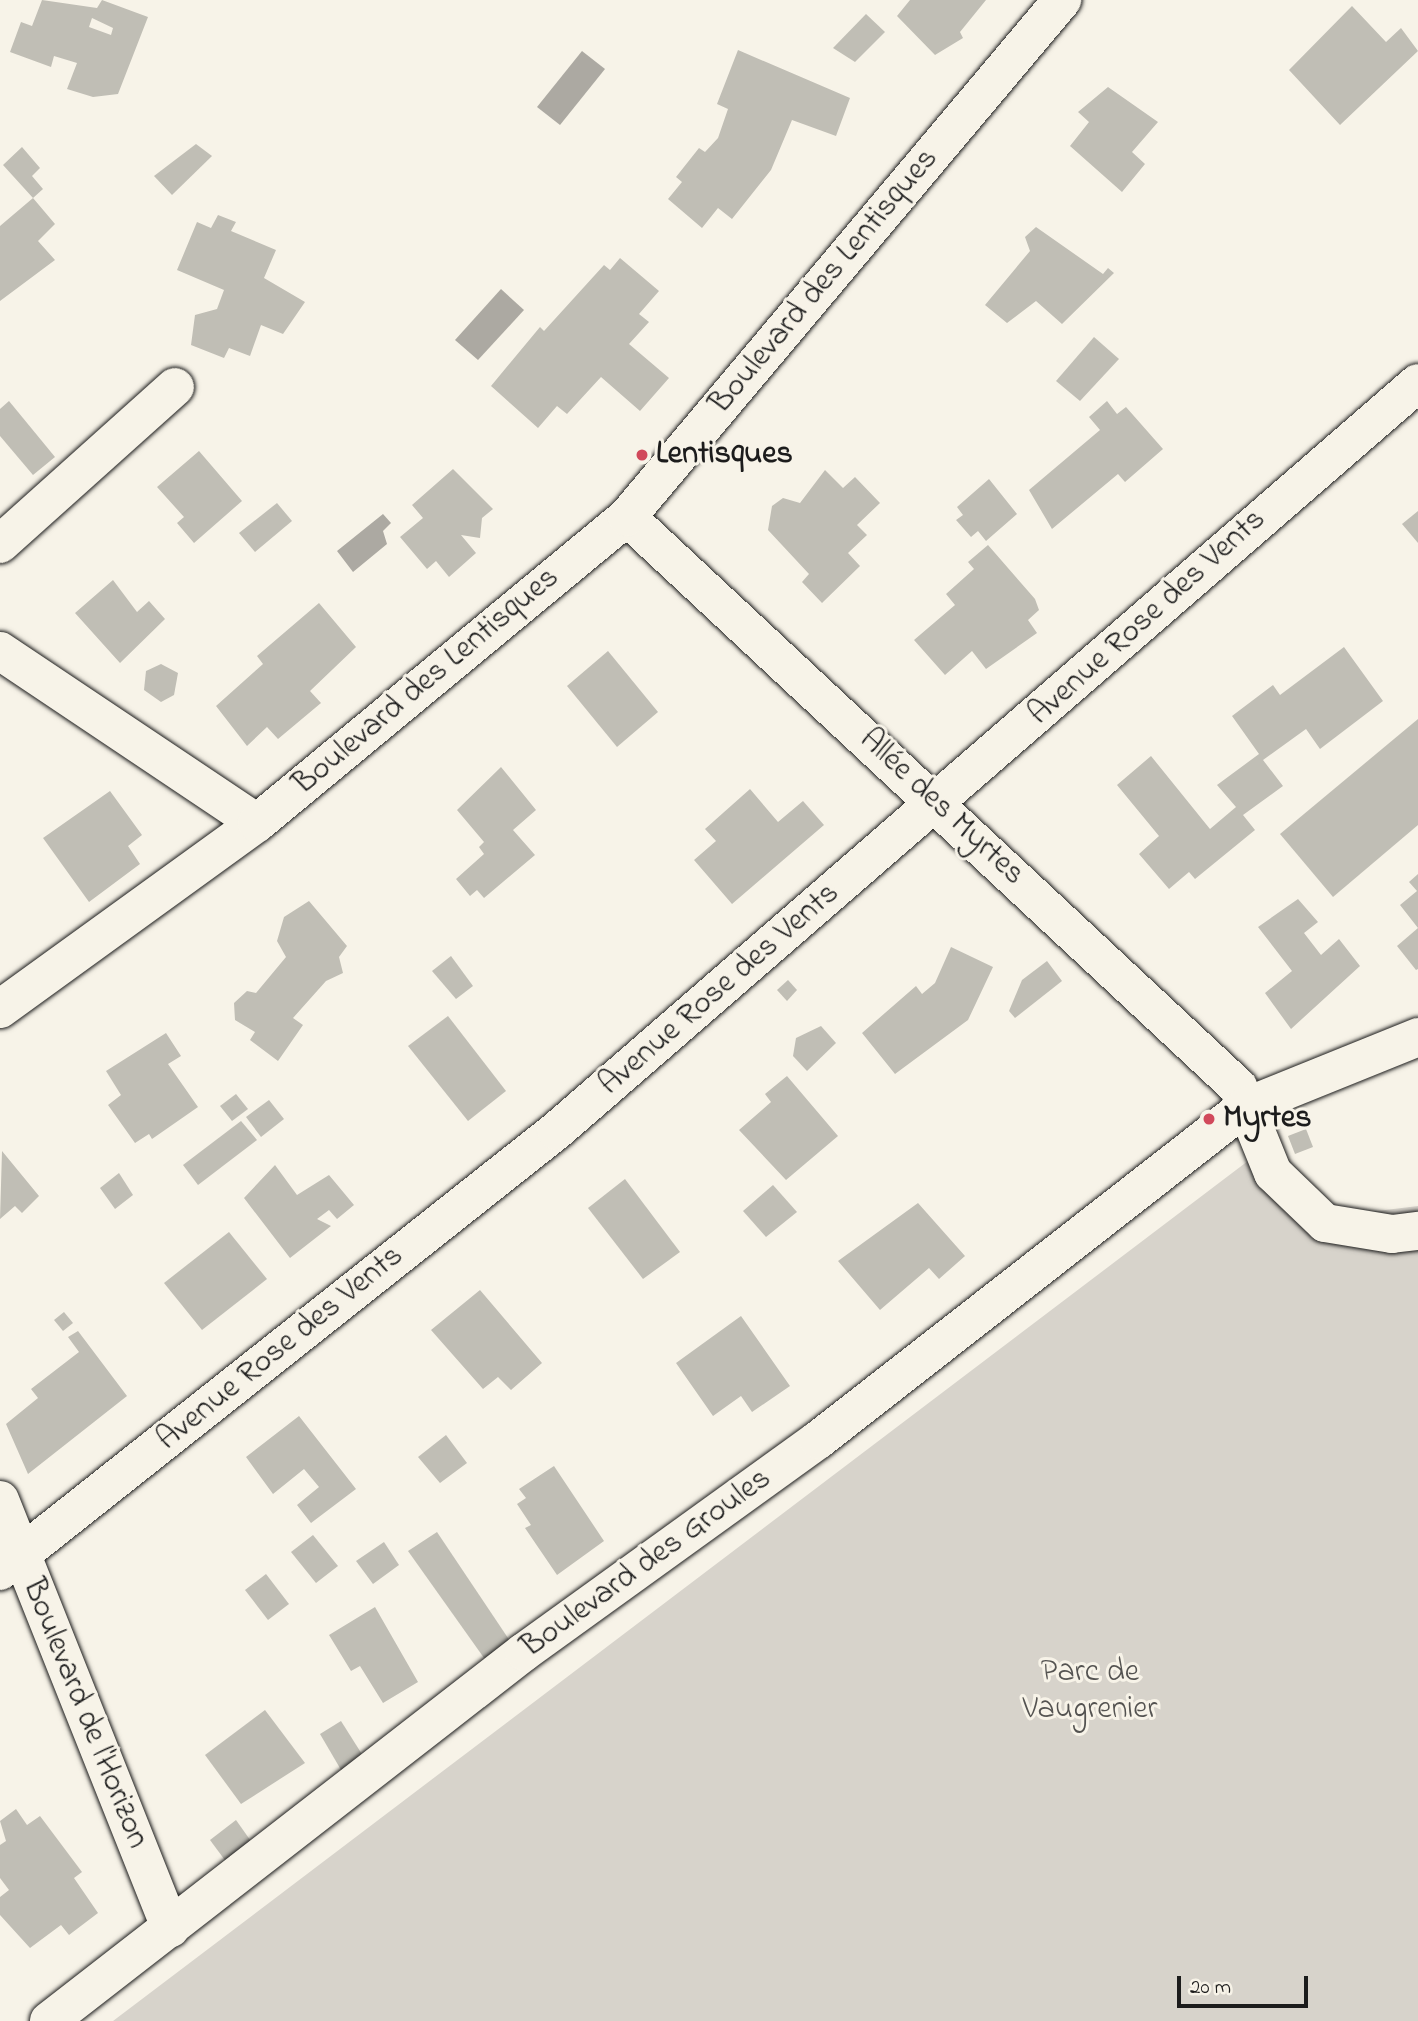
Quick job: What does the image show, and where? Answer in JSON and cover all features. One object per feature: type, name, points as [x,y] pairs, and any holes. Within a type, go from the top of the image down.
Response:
[{"type":"street","name":"Boulevard des Lentisques","points":[[257,823],[627,517],[1062,0]]},
{"type":"street","name":"Avenue Rose des Vents","points":[[10,1564],[556,1131],[939,804],[1418,383]]},
{"type":"street","points":[[0,544],[176,387]]},
{"type":"street","name":"Allée des Myrtes","points":[[627,517],[939,804],[1238,1087],[1273,1172],[1325,1223],[1392,1234],[1418,1231]]},
{"type":"street","points":[[0,651],[257,823],[0,1009]]},
{"type":"street","points":[[1245,1107],[1418,1037]]},
{"type":"street","name":"Boulevard des Groules","points":[[50,2021],[524,1652],[818,1440],[1245,1107]]},
{"type":"street","name":"Boulevard de l'Horizon","points":[[0,1500],[10,1564],[170,1928]]},
{"type":"green space","name":"Parc de Vaugrenier","points":[[1277,1139],[1312,1219],[1418,1206],[1418,2021],[113,2021]]},
{"type":"shaded area","points":[[582,51],[605,69],[560,125],[537,107]]},
{"type":"shaded area","points":[[501,289],[524,310],[478,360],[455,340]]},
{"type":"shaded area","points":[[383,514],[391,523],[383,531],[387,544],[353,572],[337,551]]},
{"type":"building","points":[[42,0],[97,8],[102,0],[148,17],[118,94],[93,97],[67,89],[77,63],[54,56],[51,67],[10,52],[21,22],[32,26]],"holes":[[[92,18],[113,28],[111,35],[89,27]]]},
{"type":"building","points":[[910,0],[986,0],[960,32],[963,38],[935,55],[897,16]]},
{"type":"building","points":[[1352,6],[1386,42],[1401,28],[1418,51],[1340,125],[1289,70]]},
{"type":"building","points":[[866,14],[885,32],[855,62],[833,48]]},
{"type":"building","points":[[738,50],[850,98],[836,136],[792,120],[771,170],[732,219],[718,208],[702,228],[668,199],[682,182],[676,177],[699,148],[705,152],[718,138],[728,109],[717,104]]},
{"type":"building","points":[[1108,87],[1158,122],[1132,152],[1145,164],[1122,192],[1070,146],[1089,122],[1078,112]]},
{"type":"building","points":[[196,144],[212,156],[172,195],[154,176]]},
{"type":"building","points":[[22,147],[40,168],[32,176],[43,189],[33,198],[3,165]]},
{"type":"building","points":[[33,198],[55,224],[38,241],[55,260],[0,301],[0,226]]},
{"type":"building","points":[[218,215],[236,222],[231,231],[276,250],[264,278],[305,302],[283,334],[261,325],[250,356],[229,348],[224,358],[191,345],[195,315],[217,309],[224,290],[177,270],[197,222],[211,228]]},
{"type":"building","points":[[1036,227],[1103,274],[1108,268],[1114,273],[1062,324],[1036,301],[1007,323],[985,305],[1030,251],[1025,237]]},
{"type":"building","points":[[620,258],[659,291],[639,314],[649,322],[629,344],[669,378],[640,411],[601,377],[567,414],[557,406],[538,428],[491,386],[540,327],[544,331],[604,265],[610,270]]},
{"type":"building","points":[[1094,337],[1119,359],[1080,401],[1056,381]]},
{"type":"building","points":[[9,401],[55,457],[33,475],[0,436],[0,409]]},
{"type":"building","points":[[1107,401],[1117,414],[1126,407],[1163,449],[1125,482],[1118,474],[1052,529],[1029,490],[1100,430],[1089,417]]},
{"type":"building","points":[[199,451],[242,501],[194,543],[177,523],[184,517],[157,487]]},
{"type":"building","points":[[453,469],[493,509],[482,518],[480,538],[461,535],[476,553],[449,577],[436,561],[427,569],[400,537],[423,518],[412,505]]},
{"type":"building","points":[[825,470],[843,488],[855,477],[880,503],[857,525],[867,535],[848,553],[860,566],[822,603],[802,582],[809,574],[768,530],[772,506],[783,498],[800,503]]},
{"type":"building","points":[[989,479],[1017,514],[986,541],[978,531],[971,537],[956,520],[963,515],[957,507]]},
{"type":"building","points":[[277,503],[292,521],[255,552],[239,533]]},
{"type":"building","points":[[1418,511],[1418,543],[1402,524]]},
{"type":"building","points":[[988,545],[1035,599],[1039,610],[1028,620],[1037,633],[986,669],[972,651],[945,675],[914,640],[955,605],[946,594],[974,569],[968,562]]},
{"type":"building","points":[[113,580],[137,612],[149,601],[165,619],[120,663],[75,613]]},
{"type":"building","points":[[319,603],[356,647],[310,691],[321,703],[278,739],[267,727],[247,746],[216,706],[263,664],[257,656]]},
{"type":"building","points":[[1344,647],[1383,701],[1320,749],[1306,729],[1263,760],[1283,786],[1243,815],[1255,830],[1195,879],[1189,872],[1169,889],[1139,854],[1159,836],[1117,785],[1151,756],[1210,829],[1236,807],[1217,785],[1259,754],[1232,716],[1273,685],[1280,695]]},
{"type":"building","points":[[608,651],[658,712],[617,747],[567,686]]},
{"type":"building","points":[[161,664],[178,673],[174,695],[161,702],[144,690],[146,671]]},
{"type":"building","points":[[1418,719],[1418,825],[1333,897],[1280,834]]},
{"type":"building","points":[[501,767],[536,810],[513,830],[535,855],[484,898],[477,890],[470,896],[456,879],[484,854],[479,847],[484,842],[457,810]]},
{"type":"building","points":[[750,789],[778,822],[803,801],[824,825],[732,904],[694,860],[716,841],[705,829]]},
{"type":"building","points":[[110,791],[142,835],[128,846],[140,864],[89,902],[43,838]]},
{"type":"building","points":[[1418,874],[1418,928],[1400,905],[1417,891],[1409,882]]},
{"type":"building","points":[[1298,899],[1318,922],[1304,933],[1321,955],[1339,939],[1360,966],[1291,1029],[1265,993],[1292,971],[1258,927]]},
{"type":"building","points":[[309,901],[347,946],[339,957],[343,973],[326,981],[293,1018],[303,1025],[278,1061],[250,1040],[255,1032],[235,1020],[234,1003],[247,991],[256,993],[286,957],[277,941],[284,917]]},
{"type":"building","points":[[1418,928],[1418,969],[1416,970],[1397,946]]},
{"type":"building","points":[[951,947],[993,967],[968,1020],[895,1074],[862,1033],[916,986],[922,994],[935,983]]},
{"type":"building","points":[[451,956],[473,986],[456,999],[432,971]]},
{"type":"building","points":[[1047,961],[1062,981],[1015,1018],[1009,1011],[1022,980]]},
{"type":"building","points":[[788,980],[797,990],[787,1001],[777,990]]},
{"type":"building","points":[[448,1016],[506,1091],[468,1121],[408,1046]]},
{"type":"building","points":[[821,1026],[836,1043],[807,1071],[793,1056],[796,1038]]},
{"type":"building","points":[[166,1033],[181,1056],[168,1064],[198,1107],[152,1139],[149,1134],[135,1143],[108,1105],[121,1095],[106,1071]]},
{"type":"building","points":[[787,1076],[838,1136],[786,1180],[739,1130],[771,1102],[765,1094]]},
{"type":"building","points":[[236,1094],[248,1109],[232,1121],[220,1106]]},
{"type":"building","points":[[269,1100],[284,1119],[261,1137],[246,1117]]},
{"type":"building","points":[[241,1121],[257,1140],[198,1185],[183,1165]]},
{"type":"building","points":[[1306,1129],[1313,1147],[1295,1154],[1288,1136]]},
{"type":"building","points":[[2,1151],[39,1196],[22,1213],[15,1206],[0,1219]]},
{"type":"building","points":[[275,1165],[297,1195],[329,1175],[354,1205],[337,1219],[329,1210],[317,1219],[331,1226],[290,1258],[244,1198]]},
{"type":"building","points":[[119,1173],[133,1195],[115,1209],[100,1188]]},
{"type":"building","points":[[625,1179],[680,1252],[643,1279],[588,1208]]},
{"type":"building","points":[[773,1185],[797,1212],[766,1237],[743,1211]]},
{"type":"building","points":[[918,1203],[965,1256],[939,1279],[929,1268],[880,1310],[838,1261]]},
{"type":"building","points":[[229,1232],[267,1279],[202,1330],[164,1283]]},
{"type":"building","points":[[480,1290],[542,1363],[511,1390],[498,1377],[483,1389],[431,1330]]},
{"type":"building","points":[[64,1312],[73,1323],[63,1331],[54,1320]]},
{"type":"building","points":[[741,1316],[790,1386],[752,1412],[741,1396],[713,1416],[676,1363]]},
{"type":"building","points":[[78,1331],[127,1396],[28,1474],[6,1424],[38,1398],[31,1389],[79,1352],[68,1337]]},
{"type":"building","points":[[299,1416],[356,1489],[311,1523],[297,1505],[319,1487],[304,1469],[273,1494],[246,1457]]},
{"type":"building","points":[[446,1435],[467,1463],[440,1483],[418,1457]]},
{"type":"building","points":[[554,1466],[604,1541],[557,1575],[525,1528],[531,1525],[517,1504],[526,1498],[519,1489]]},
{"type":"building","points":[[437,1532],[514,1647],[489,1665],[408,1551]]},
{"type":"building","points":[[313,1535],[338,1566],[316,1583],[291,1552]]},
{"type":"building","points":[[384,1542],[399,1565],[373,1584],[356,1561]]},
{"type":"building","points":[[266,1574],[289,1604],[268,1620],[245,1590]]},
{"type":"building","points":[[375,1607],[418,1682],[383,1703],[360,1666],[351,1671],[329,1635]]},
{"type":"building","points":[[265,1710],[305,1763],[241,1804],[205,1755]]},
{"type":"building","points":[[341,1721],[365,1759],[344,1775],[320,1734]]},
{"type":"building","points":[[16,1809],[27,1825],[40,1816],[82,1872],[74,1878],[98,1913],[69,1935],[61,1925],[30,1948],[0,1915],[0,1897],[9,1890],[0,1878],[0,1845],[6,1841],[0,1821]]},
{"type":"building","points":[[236,1820],[253,1844],[227,1863],[210,1840]]},
{"type":"place","name":"Lentisques","points":[[642,455]]},
{"type":"place","name":"Myrtes","points":[[1209,1119]]}]
